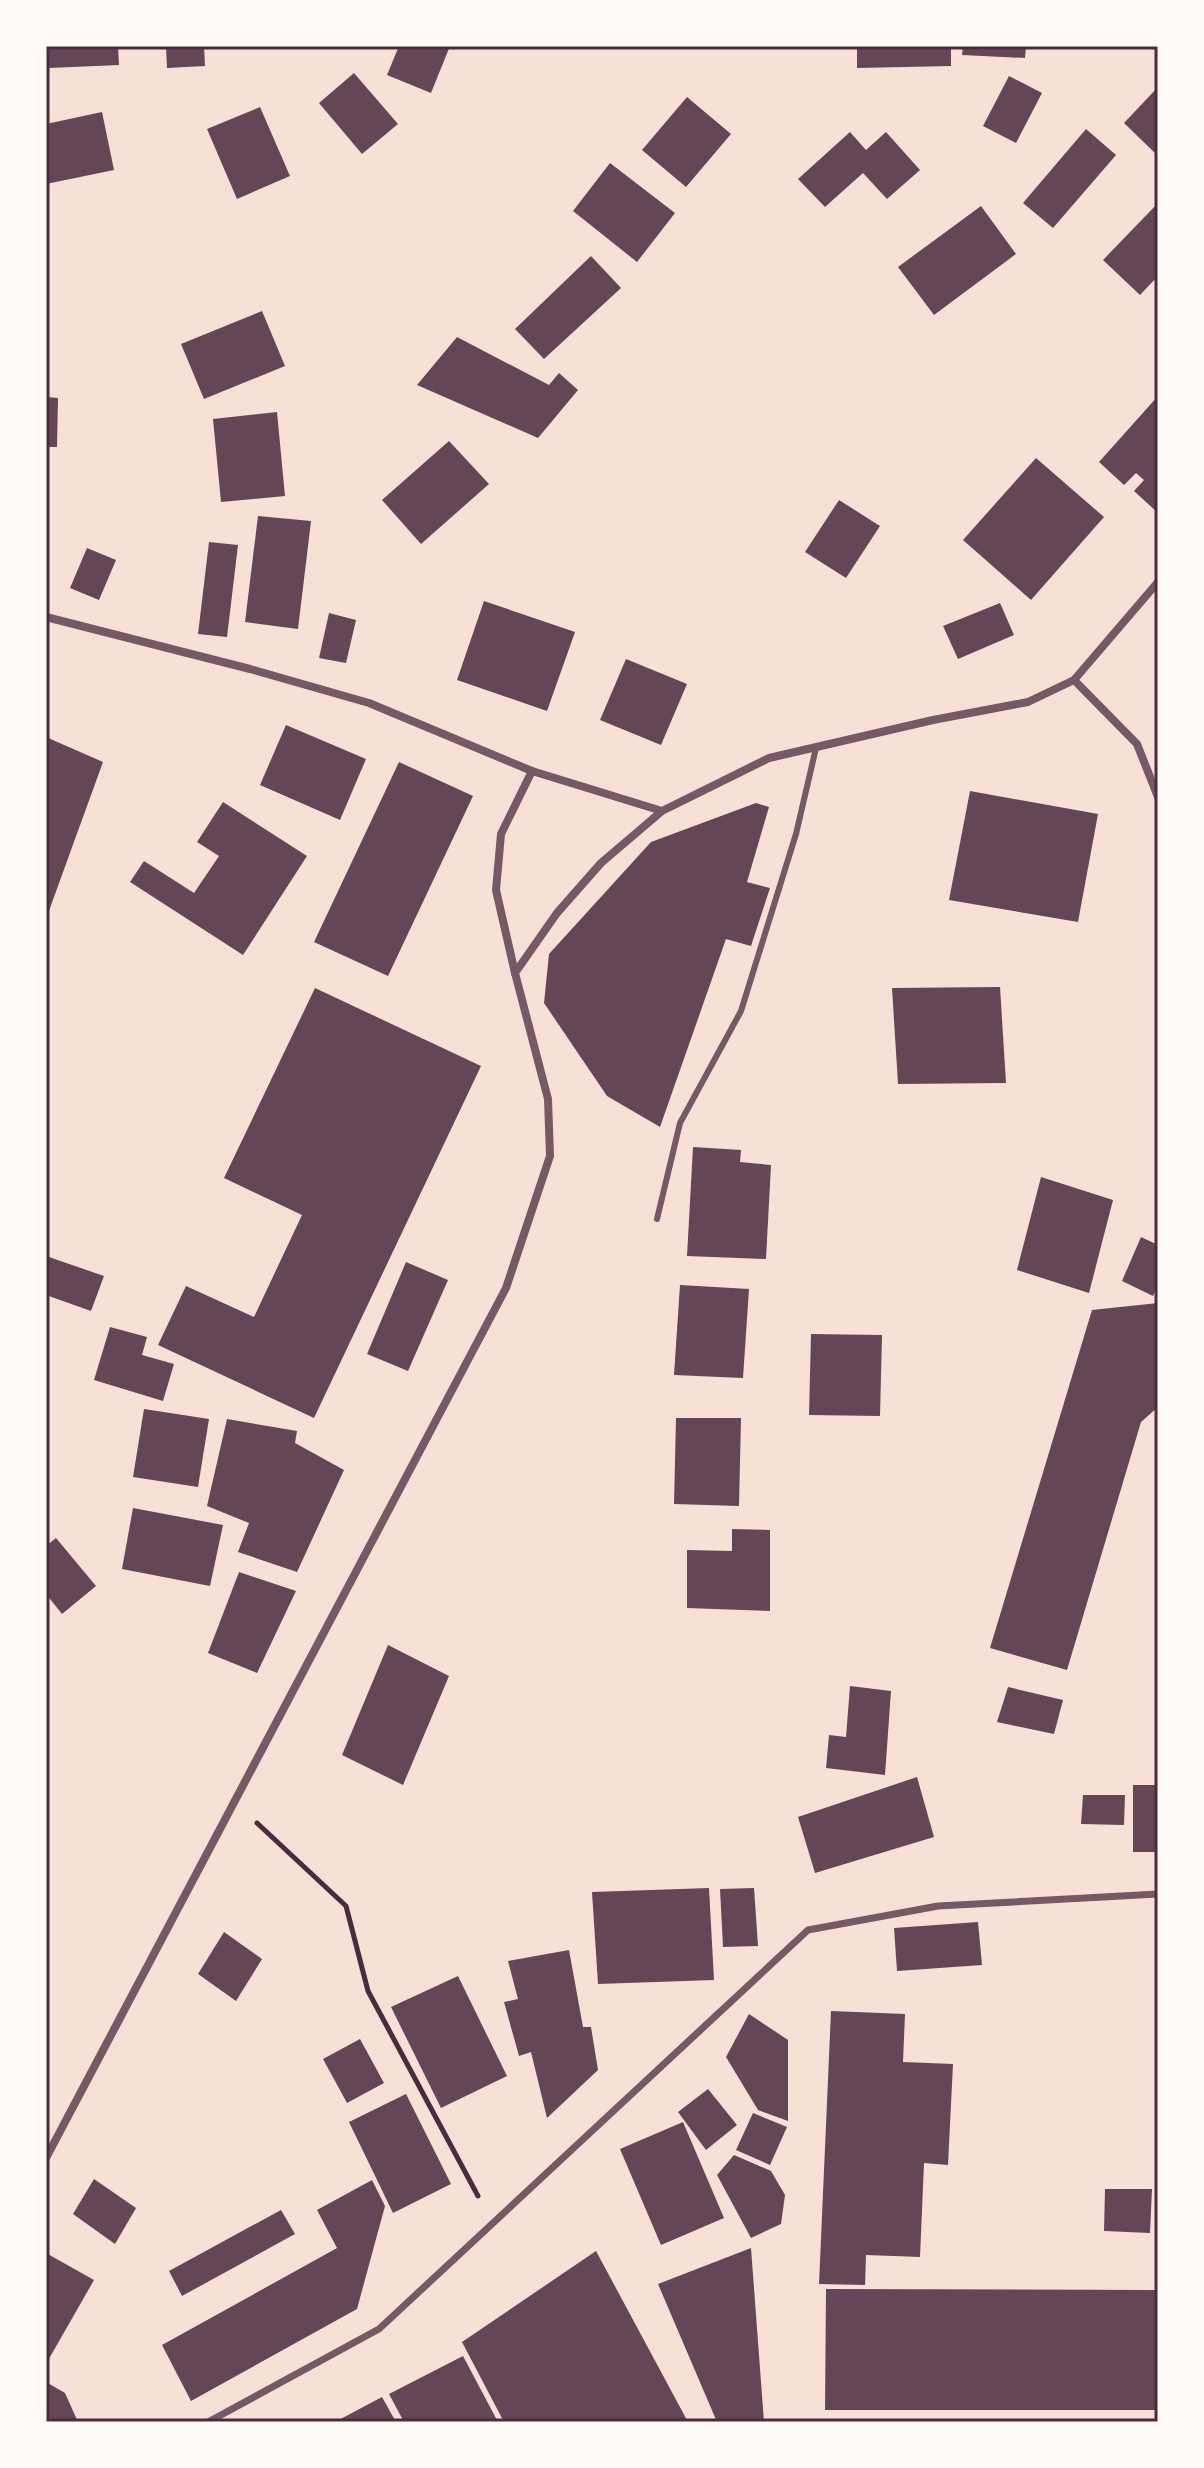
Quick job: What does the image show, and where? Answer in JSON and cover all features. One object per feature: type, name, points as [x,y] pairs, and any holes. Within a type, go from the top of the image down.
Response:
[{"type":"street","points":[[515,973],[557,913],[601,863],[662,811],[769,758],[933,720],[1028,702],[1074,680],[1158,582]]},
{"type":"street","points":[[46,617],[369,703],[532,771],[662,811]]},
{"type":"street","points":[[1074,680],[1137,744],[1158,797]]},
{"type":"street","points":[[46,2158],[506,1288],[550,1156],[548,1099],[496,890],[501,834],[532,771]]},
{"type":"street","points":[[208,2422],[379,2329],[808,1930],[938,1906],[1158,1894]]},
{"type":"lane","points":[[657,1219],[680,1123],[741,1011],[796,834],[816,748]]},
{"type":"path","points":[[234,1801],[346,1906],[368,1991],[494,2225]]},
{"type":"building","points":[[49,46],[118,46],[119,65],[49,68]]},
{"type":"building","points":[[166,46],[204,46],[205,66],[167,68]]},
{"type":"building","points":[[399,46],[450,46],[431,93],[387,75]]},
{"type":"building","points":[[857,46],[951,46],[951,66],[857,68]]},
{"type":"building","points":[[963,46],[1026,46],[1025,58],[962,55]]},
{"type":"building","points":[[354,73],[398,124],[362,154],[319,103]]},
{"type":"building","points":[[1009,76],[1042,93],[1016,143],[983,126]]},
{"type":"building","points":[[1158,87],[1158,156],[1124,123]]},
{"type":"building","points":[[687,97],[731,134],[686,187],[642,150]]},
{"type":"building","points":[[260,107],[290,176],[237,199],[207,129]]},
{"type":"building","points":[[102,112],[114,170],[46,184],[46,124]]},
{"type":"building","points":[[1086,129],[1116,155],[1053,228],[1023,203]]},
{"type":"building","points":[[850,132],[866,150],[886,132],[920,170],[887,199],[863,173],[825,207],[798,179]]},
{"type":"building","points":[[610,163],[675,213],[637,262],[573,211]]},
{"type":"building","points":[[1158,203],[1158,276],[1140,295],[1103,260]]},
{"type":"building","points":[[981,206],[1016,254],[934,315],[898,267]]},
{"type":"building","points":[[591,256],[621,288],[544,359],[515,329]]},
{"type":"building","points":[[262,311],[285,366],[204,399],[181,344]]},
{"type":"building","points":[[457,337],[549,385],[559,373],[578,390],[538,438],[417,385]]},
{"type":"building","points":[[1158,396],[1158,513],[1134,491],[1144,480],[1136,473],[1124,485],[1099,462]]},
{"type":"building","points":[[46,397],[58,398],[57,447],[46,447]]},
{"type":"building","points":[[277,412],[285,496],[221,502],[213,419]]},
{"type":"building","points":[[449,441],[489,484],[421,544],[382,500]]},
{"type":"building","points":[[1036,458],[1104,517],[1031,600],[963,540]]},
{"type":"building","points":[[839,500],[880,526],[846,578],[805,552]]},
{"type":"building","points":[[258,516],[311,521],[298,629],[245,622]]},
{"type":"building","points":[[209,542],[238,545],[227,637],[198,634]]},
{"type":"building","points":[[87,548],[116,560],[99,600],[70,588]]},
{"type":"building","points":[[484,601],[575,632],[547,711],[457,680]]},
{"type":"building","points":[[1000,603],[1014,635],[958,659],[943,626]]},
{"type":"building","points":[[329,613],[356,620],[346,663],[319,658]]},
{"type":"building","points":[[626,659],[687,684],[661,745],[600,720]]},
{"type":"building","points":[[286,725],[366,759],[340,820],[260,785]]},
{"type":"building","points":[[46,737],[103,762],[46,919]]},
{"type":"building","points":[[399,762],[473,796],[388,976],[314,942]]},
{"type":"building","points":[[970,791],[1098,814],[1078,922],[949,900]]},
{"type":"building","points":[[223,802],[307,856],[243,955],[130,882],[144,861],[194,893],[219,856],[197,842]]},
{"type":"building","points":[[756,803],[769,807],[747,882],[770,888],[751,946],[726,939],[660,1127],[607,1096],[544,1003],[549,954],[651,842]]},
{"type":"building","points":[[1000,987],[1006,1083],[898,1084],[892,988]]},
{"type":"building","points":[[315,988],[481,1066],[314,1418],[158,1345],[186,1286],[254,1317],[302,1215],[224,1178]]},
{"type":"building","points":[[693,1147],[741,1150],[740,1162],[771,1165],[766,1259],[687,1256]]},
{"type":"building","points":[[1041,1177],[1113,1200],[1089,1293],[1017,1270]]},
{"type":"building","points":[[1141,1237],[1158,1245],[1158,1285],[1153,1296],[1122,1281]]},
{"type":"building","points":[[46,1256],[104,1276],[91,1311],[46,1295]]},
{"type":"building","points":[[406,1262],[448,1280],[408,1371],[367,1354]]},
{"type":"building","points":[[680,1285],[749,1289],[743,1378],[674,1375]]},
{"type":"building","points":[[1158,1303],[1158,1407],[1141,1422],[1067,1670],[990,1648],[1092,1310]]},
{"type":"building","points":[[110,1327],[147,1337],[142,1355],[174,1364],[163,1401],[94,1380]]},
{"type":"building","points":[[811,1334],[882,1335],[880,1416],[809,1415]]},
{"type":"building","points":[[144,1409],[209,1419],[198,1487],[133,1477]]},
{"type":"building","points":[[676,1418],[741,1418],[739,1506],[674,1504]]},
{"type":"building","points":[[227,1419],[297,1431],[295,1443],[344,1470],[297,1572],[238,1552],[249,1523],[207,1506]]},
{"type":"building","points":[[133,1508],[223,1525],[210,1586],[122,1569]]},
{"type":"building","points":[[732,1529],[770,1530],[770,1611],[687,1608],[687,1550],[732,1551]]},
{"type":"building","points":[[56,1538],[96,1586],[62,1614],[46,1594],[46,1546]]},
{"type":"building","points":[[239,1572],[296,1591],[257,1673],[208,1653]]},
{"type":"building","points":[[388,1645],[449,1676],[403,1785],[342,1755]]},
{"type":"building","points":[[850,1686],[891,1691],[885,1775],[826,1768],[829,1735],[846,1737]]},
{"type":"building","points":[[1008,1687],[1063,1700],[1054,1734],[997,1722]]},
{"type":"building","points":[[917,1777],[934,1837],[815,1873],[798,1817]]},
{"type":"building","points":[[1133,1785],[1158,1785],[1158,1852],[1133,1852]]},
{"type":"building","points":[[1083,1795],[1125,1795],[1124,1825],[1081,1824]]},
{"type":"building","points":[[709,1888],[714,1980],[598,1984],[592,1892]]},
{"type":"building","points":[[754,1888],[758,1946],[723,1947],[720,1889]]},
{"type":"building","points":[[978,1922],[982,1965],[897,1971],[894,1928]]},
{"type":"building","points":[[224,1932],[262,1959],[236,2001],[198,1974]]},
{"type":"building","points":[[569,1950],[583,2027],[591,2027],[598,2070],[547,2118],[531,2052],[519,2056],[504,2002],[518,1999],[508,1961]]},
{"type":"building","points":[[458,1976],[507,2076],[441,2108],[391,2007]]},
{"type":"building","points":[[831,2011],[905,2014],[903,2062],[953,2064],[948,2165],[924,2163],[920,2257],[866,2255],[865,2285],[819,2284]]},
{"type":"building","points":[[749,2014],[788,2040],[788,2121],[758,2110],[726,2057]]},
{"type":"building","points":[[360,2039],[384,2083],[347,2103],[323,2059]]},
{"type":"building","points":[[708,2089],[737,2125],[706,2150],[678,2112]]},
{"type":"building","points":[[406,2094],[451,2184],[393,2213],[349,2122]]},
{"type":"building","points":[[753,2113],[787,2127],[770,2165],[736,2150]]},
{"type":"building","points":[[683,2122],[724,2218],[661,2245],[620,2149]]},
{"type":"building","points":[[734,2155],[771,2171],[785,2195],[781,2224],[751,2238],[717,2175]]},
{"type":"building","points":[[94,2179],[136,2208],[115,2244],[73,2214]]},
{"type":"building","points":[[372,2180],[385,2206],[357,2309],[191,2401],[162,2345],[337,2248],[317,2210]]},
{"type":"building","points":[[1105,2189],[1152,2189],[1150,2233],[1104,2231]]},
{"type":"building","points":[[281,2210],[295,2234],[182,2296],[169,2271]]},
{"type":"building","points":[[751,2248],[764,2422],[717,2422],[658,2284]]},
{"type":"building","points":[[596,2251],[688,2422],[504,2422],[462,2342]]},
{"type":"building","points":[[46,2253],[94,2280],[46,2364]]},
{"type":"building","points":[[826,2289],[1156,2290],[1155,2410],[825,2410]]},
{"type":"building","points":[[463,2356],[498,2422],[404,2422],[389,2394]]},
{"type":"building","points":[[46,2382],[65,2393],[78,2422],[46,2422]]},
{"type":"building","points":[[382,2397],[396,2422],[335,2422]]}]
